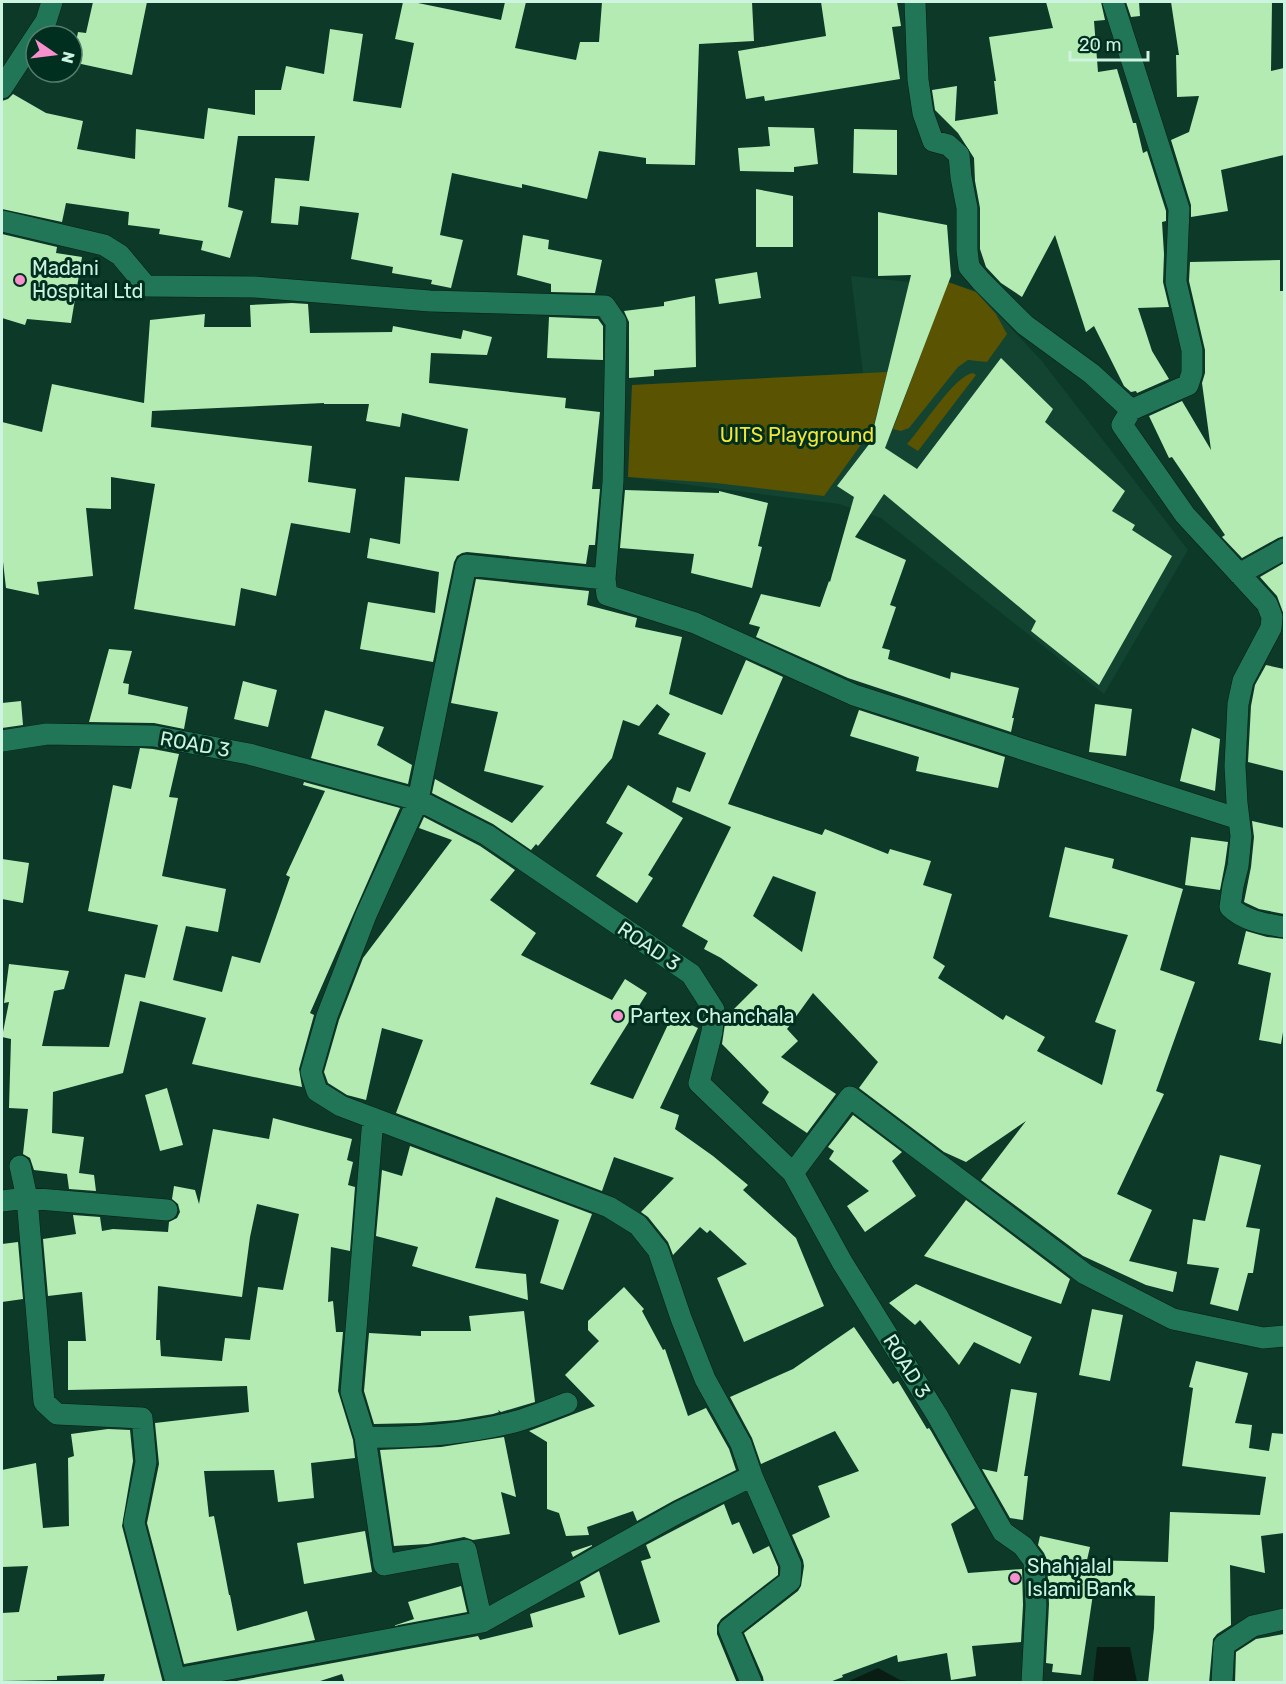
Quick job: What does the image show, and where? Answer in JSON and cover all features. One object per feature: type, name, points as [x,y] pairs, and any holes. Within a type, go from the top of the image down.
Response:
[{"type":"street","points":[[44,24],[52,2]]},
{"type":"street","points":[[915,2],[918,80],[923,113],[933,141],[948,145],[960,155],[961,177],[967,208],[969,267],[1025,325],[1092,374],[1131,410]]},
{"type":"street","points":[[1113,2],[1179,209],[1176,282],[1192,350],[1192,373],[1188,385],[1131,410],[1122,425],[1185,515],[1267,604],[1272,617],[1271,628],[1243,681],[1238,704],[1235,766],[1241,836],[1230,907],[1238,915],[1284,927]]},
{"type":"street","points":[[2,88],[24,54]]},
{"type":"street","points":[[2,220],[104,245],[120,255],[146,286],[254,287],[430,301],[605,306],[616,322],[614,482],[605,579],[607,595],[695,623],[854,695],[1239,819]]},
{"type":"street","points":[[1239,574],[1284,549]]},
{"type":"street","points":[[605,579],[466,565],[418,800],[366,915],[327,1016],[311,1072],[317,1091],[341,1106],[609,1207],[638,1225],[658,1250],[705,1379],[741,1444],[752,1476],[791,1565],[790,1581],[729,1629],[747,1681]]},
{"type":"street","name":"ROAD 3","points":[[2,741],[47,734],[154,736],[249,754],[418,800],[487,835],[691,974],[714,1010],[712,1032],[699,1083],[793,1173],[842,1262],[937,1415],[1003,1532],[1023,1546],[1034,1561],[1036,1605],[1033,1681]]},
{"type":"street","points":[[793,1173],[850,1097],[1085,1274],[1173,1319],[1263,1338],[1284,1336]]},
{"type":"street","points":[[373,1118],[351,1392],[365,1437],[384,1565],[466,1550],[482,1622]]},
{"type":"street","points":[[20,1166],[27,1198],[44,1402],[57,1414],[142,1418],[146,1462],[134,1523],[176,1681],[482,1622],[669,1517],[752,1476]]},
{"type":"street","points":[[2,1201],[27,1198],[167,1210]]},
{"type":"street","points":[[365,1437],[405,1438],[461,1431],[514,1422],[567,1403]]},
{"type":"street","points":[[1222,1683],[1224,1645],[1253,1626],[1284,1619]]},
{"type":"shaded area","points":[[851,276],[909,282],[948,282],[976,291],[1041,360],[1188,550],[1104,694],[881,518],[839,504],[628,477],[632,385],[863,373]]},
{"type":"shaded area","points":[[1097,1647],[1130,1647],[1137,1682],[1093,1682]]},
{"type":"shaded area","points":[[878,1668],[900,1680],[915,1682],[847,1682]]},
{"type":"green space","points":[[948,282],[976,292],[996,314],[1007,334],[987,362],[968,360],[958,367],[909,428],[901,431],[893,429]]},
{"type":"green space","name":"UITS Playground","points":[[887,372],[873,428],[824,496],[716,483],[628,477],[632,385]]},
{"type":"green space","points":[[973,373],[976,375],[918,451],[907,444],[957,383]]},
{"type":"building","points":[[93,2],[147,2],[132,75],[84,65],[84,33],[86,33]]},
{"type":"building","points":[[403,2],[413,2],[501,20],[505,2],[526,2],[515,48],[576,60],[580,42],[599,42],[602,2],[752,2],[754,41],[699,44],[695,165],[646,164],[646,158],[599,151],[587,199],[522,184],[522,188],[452,173],[440,235],[463,240],[451,288],[431,284],[432,280],[392,273],[393,267],[351,259],[359,213],[300,206],[298,225],[271,223],[275,178],[309,181],[315,136],[238,136],[228,207],[243,211],[230,258],[201,250],[203,241],[159,234],[160,229],[128,225],[129,212],[66,203],[62,222],[2,209],[2,101],[13,94],[46,113],[83,121],[77,149],[135,159],[136,129],[204,139],[208,108],[255,115],[255,90],[281,90],[286,66],[324,74],[330,29],[363,34],[353,101],[401,108],[414,43],[395,39]]},
{"type":"building","points":[[821,2],[897,2],[901,26],[892,27],[900,79],[765,101],[764,96],[746,99],[738,51],[826,36]]},
{"type":"building","points":[[1046,2],[1101,2],[1105,20],[1094,21],[1098,72],[1117,69],[1133,123],[1136,123],[1143,153],[1147,151],[1166,211],[1166,221],[1162,222],[1163,282],[1169,307],[1138,308],[1152,351],[1169,379],[1137,393],[1136,391],[1131,392],[1124,386],[1094,326],[1086,332],[1055,235],[1022,297],[1001,283],[986,267],[980,249],[980,208],[974,158],[958,133],[935,110],[932,90],[957,86],[955,121],[998,114],[994,81],[996,81],[989,37],[1053,28]]},
{"type":"building","points":[[1126,2],[1139,2],[1140,16],[1131,17]]},
{"type":"building","points":[[1171,2],[1272,2],[1271,71],[1284,68],[1284,155],[1221,170],[1228,211],[1191,217],[1191,205],[1171,140],[1189,132],[1199,96],[1177,97],[1176,55],[1179,55]]},
{"type":"building","points":[[768,127],[814,128],[818,164],[794,167],[794,172],[740,171],[738,148],[770,146]]},
{"type":"building","points":[[854,129],[897,130],[897,175],[853,173]]},
{"type":"building","points":[[756,189],[793,196],[793,247],[756,247]]},
{"type":"building","points":[[878,212],[947,225],[951,276],[885,448],[917,469],[1001,358],[1053,409],[1045,422],[1125,491],[1112,511],[1135,525],[1132,530],[1172,556],[1099,685],[1031,631],[1036,621],[884,494],[855,537],[906,560],[890,605],[896,607],[882,648],[890,650],[888,659],[950,679],[951,672],[1019,688],[1011,732],[848,678],[756,637],[760,627],[749,624],[761,594],[820,607],[830,582],[854,497],[837,486],[870,443],[911,275],[878,276]]},
{"type":"building","points":[[2,234],[57,247],[56,253],[82,257],[71,323],[27,319],[25,325],[2,318]]},
{"type":"building","points":[[523,235],[549,240],[548,249],[602,260],[595,293],[551,292],[551,284],[517,275]]},
{"type":"building","points":[[1280,260],[1280,291],[1284,291],[1284,536],[1242,558],[1222,537],[1225,535],[1172,457],[1169,458],[1149,416],[1182,401],[1211,450],[1202,383],[1205,373],[1205,350],[1189,281],[1190,262]]},
{"type":"building","points":[[757,272],[761,298],[719,304],[715,279]]},
{"type":"building","points":[[695,296],[696,367],[654,370],[654,376],[629,378],[629,322],[624,311],[664,306],[664,302]]},
{"type":"building","points":[[308,304],[310,333],[392,332],[393,326],[461,339],[463,330],[492,337],[487,355],[431,353],[429,383],[566,398],[565,408],[600,412],[592,489],[600,489],[595,545],[589,545],[586,564],[462,553],[454,562],[433,662],[360,649],[368,602],[435,613],[439,572],[367,558],[370,538],[400,544],[405,477],[459,481],[468,429],[402,413],[400,427],[366,421],[369,404],[324,403],[152,411],[151,427],[312,446],[308,482],[356,489],[350,533],[291,523],[276,596],[241,588],[235,626],[134,609],[155,484],[111,477],[111,509],[86,508],[93,576],[37,582],[39,595],[6,588],[2,553],[2,422],[42,432],[52,384],[144,403],[150,320],[205,314],[204,327],[251,327],[250,305]]},
{"type":"building","points":[[549,317],[598,319],[603,326],[603,360],[547,358]]},
{"type":"building","points":[[625,490],[719,493],[719,491],[768,503],[758,546],[762,547],[752,588],[691,573],[694,554],[620,548]]},
{"type":"building","points":[[1284,563],[1284,615],[1277,596],[1260,577]]},
{"type":"building","points":[[476,579],[589,591],[587,605],[637,618],[635,627],[682,637],[669,694],[722,715],[746,660],[783,677],[728,804],[822,835],[825,829],[888,854],[890,849],[931,861],[923,885],[952,894],[933,958],[945,966],[938,978],[1003,1020],[1006,1015],[1045,1037],[1037,1051],[1102,1085],[1116,1030],[1095,1022],[1128,935],[1049,917],[1065,847],[1114,859],[1112,868],[1183,889],[1160,970],[1195,982],[1156,1091],[1164,1094],[1117,1194],[1152,1210],[1129,1261],[1177,1272],[1173,1292],[1146,1285],[1083,1256],[981,1180],[1026,1121],[966,1162],[944,1152],[859,1088],[878,1062],[813,993],[787,1029],[798,1041],[781,1057],[836,1094],[807,1133],[762,1103],[769,1092],[722,1044],[726,1017],[758,985],[721,958],[704,949],[708,941],[682,926],[731,827],[672,802],[677,787],[690,792],[706,753],[658,734],[670,714],[657,704],[639,726],[623,720],[612,758],[538,846],[536,844],[531,850],[493,824],[432,793],[435,779],[512,823],[544,786],[484,771],[498,712],[451,703]],"holes":[[[773,876],[816,892],[802,952],[753,916]]]},
{"type":"building","points":[[109,649],[132,651],[123,683],[129,684],[128,694],[188,707],[184,729],[154,723],[89,722]]},
{"type":"building","points":[[1266,665],[1284,669],[1284,771],[1248,762],[1251,706],[1255,685]]},
{"type":"building","points":[[243,681],[277,690],[268,727],[234,719]]},
{"type":"building","points":[[21,701],[23,725],[2,728],[2,703]]},
{"type":"building","points":[[1095,704],[1132,709],[1126,756],[1089,752]]},
{"type":"building","points":[[325,710],[384,727],[377,745],[412,765],[408,784],[311,758]]},
{"type":"building","points":[[859,710],[1005,757],[998,788],[916,771],[919,757],[850,736]]},
{"type":"building","points":[[1192,728],[1220,739],[1215,791],[1180,781]]},
{"type":"building","points":[[140,748],[179,754],[169,797],[178,798],[162,876],[226,889],[218,932],[186,926],[173,980],[222,992],[232,956],[260,963],[290,877],[286,875],[325,791],[303,785],[304,782],[400,808],[310,1013],[314,1015],[299,1069],[302,1087],[192,1064],[206,1018],[140,1001],[123,1073],[53,1092],[52,1133],[84,1137],[79,1173],[94,1175],[96,1191],[69,1189],[67,1174],[34,1170],[30,1158],[23,1154],[28,1109],[9,1108],[11,1039],[2,1037],[9,1002],[4,1003],[9,964],[69,971],[64,989],[54,991],[42,1046],[109,1047],[125,974],[145,978],[158,925],[88,911],[113,785],[131,789]]},
{"type":"building","points":[[628,785],[683,818],[648,875],[653,878],[637,903],[596,876],[623,833],[606,823]]},
{"type":"building","points":[[424,817],[480,846],[515,870],[490,900],[536,933],[521,955],[612,1000],[625,979],[647,993],[590,1084],[633,1099],[672,1016],[698,1028],[660,1108],[679,1115],[675,1129],[748,1185],[743,1190],[796,1238],[824,1306],[744,1342],[717,1278],[747,1264],[710,1230],[707,1233],[700,1227],[673,1255],[668,1242],[648,1217],[641,1212],[674,1178],[614,1157],[602,1191],[396,1113],[423,1040],[382,1028],[366,1100],[347,1095],[328,1083],[324,1072],[339,1020],[363,958],[452,840],[419,828]]},
{"type":"building","points":[[1252,821],[1284,828],[1284,914],[1259,909],[1244,902],[1254,837]]},
{"type":"building","points":[[1191,837],[1228,842],[1220,890],[1185,885]]},
{"type":"building","points":[[2,859],[29,863],[23,903],[2,899]]},
{"type":"building","points":[[1246,931],[1284,939],[1284,1026],[1281,1044],[1259,1040],[1271,973],[1238,964]]},
{"type":"building","points":[[167,1088],[183,1145],[160,1151],[145,1095]]},
{"type":"building","points":[[853,1115],[902,1152],[892,1161],[916,1196],[865,1232],[847,1206],[869,1191],[829,1159],[834,1151],[828,1147]]},
{"type":"building","points":[[273,1118],[352,1139],[347,1160],[353,1162],[348,1185],[355,1187],[350,1251],[331,1247],[328,1302],[333,1301],[336,1332],[343,1332],[338,1391],[353,1440],[355,1458],[311,1463],[314,1498],[278,1502],[274,1470],[204,1471],[209,1517],[214,1516],[237,1631],[307,1611],[315,1640],[184,1664],[147,1523],[159,1464],[155,1423],[249,1412],[247,1386],[68,1390],[68,1341],[86,1341],[82,1292],[48,1296],[43,1239],[76,1234],[73,1215],[100,1217],[102,1231],[113,1229],[168,1232],[169,1222],[177,1218],[180,1212],[178,1204],[172,1199],[174,1186],[195,1190],[199,1204],[213,1129],[269,1139]],"holes":[[[257,1204],[299,1214],[283,1290],[258,1287],[250,1340],[225,1338],[222,1361],[161,1356],[160,1340],[156,1340],[158,1286],[242,1297]]]},
{"type":"building","points":[[410,1146],[592,1214],[563,1290],[540,1283],[559,1220],[496,1197],[475,1268],[526,1274],[528,1300],[412,1266],[418,1247],[376,1236],[382,1170],[402,1176]]},
{"type":"building","points":[[1220,1155],[1261,1165],[1246,1227],[1260,1229],[1253,1273],[1248,1273],[1238,1311],[1210,1304],[1219,1268],[1187,1264],[1193,1219],[1205,1221]]},
{"type":"building","points":[[966,1200],[1070,1279],[1061,1304],[924,1256]]},
{"type":"building","points":[[18,1242],[23,1299],[2,1302],[2,1244]]},
{"type":"building","points":[[916,1284],[1032,1337],[1020,1364],[974,1342],[959,1365],[920,1320],[915,1325],[889,1303]]},
{"type":"building","points":[[624,1287],[644,1309],[642,1311],[663,1350],[665,1349],[688,1416],[706,1408],[729,1449],[736,1470],[637,1521],[633,1511],[587,1527],[589,1535],[566,1536],[559,1513],[547,1509],[547,1442],[529,1431],[595,1406],[565,1375],[599,1341],[588,1330],[588,1321]]},
{"type":"building","points":[[1092,1309],[1123,1315],[1110,1381],[1079,1375]]},
{"type":"building","points":[[524,1311],[535,1402],[501,1412],[498,1410],[499,1412],[493,1414],[457,1420],[374,1424],[364,1391],[369,1333],[421,1336],[421,1331],[471,1331],[469,1316]]},
{"type":"building","points":[[854,1327],[893,1384],[898,1381],[927,1429],[931,1431],[975,1508],[951,1524],[968,1573],[1022,1569],[1021,1642],[972,1646],[976,1676],[951,1680],[947,1653],[898,1662],[897,1655],[842,1675],[843,1677],[827,1683],[764,1683],[744,1633],[798,1591],[801,1586],[803,1560],[792,1535],[830,1517],[818,1486],[859,1471],[835,1431],[761,1464],[752,1438],[730,1397],[793,1369]]},
{"type":"building","points":[[1196,1361],[1248,1373],[1235,1423],[1252,1425],[1249,1448],[1269,1451],[1272,1433],[1284,1434],[1284,1533],[1261,1536],[1265,1573],[1230,1565],[1231,1625],[1213,1639],[1209,1683],[1148,1683],[1155,1596],[1093,1594],[1081,1675],[1052,1672],[1053,1664],[1046,1663],[1049,1604],[1047,1560],[1038,1545],[1040,1536],[1090,1547],[1087,1560],[1168,1562],[1170,1512],[1260,1515],[1266,1477],[1182,1466],[1193,1388],[1189,1387]]},
{"type":"building","points":[[1011,1389],[1037,1393],[1024,1476],[1028,1476],[1023,1520],[1010,1518],[982,1469],[997,1472]]},
{"type":"building","points":[[108,1429],[130,1430],[133,1461],[122,1526],[163,1683],[103,1683],[105,1674],[57,1676],[57,1680],[2,1681],[2,1613],[19,1612],[28,1566],[2,1567],[2,1470],[36,1463],[43,1528],[69,1526],[68,1458],[74,1456],[71,1434]]},
{"type":"building","points":[[504,1437],[516,1497],[501,1492],[510,1534],[473,1540],[464,1537],[428,1544],[394,1546],[380,1450],[441,1447]]},
{"type":"building","points":[[724,1504],[732,1525],[739,1522],[753,1554],[769,1546],[778,1567],[778,1575],[721,1619],[717,1625],[717,1634],[737,1683],[345,1683],[342,1674],[314,1683],[226,1683],[478,1636],[480,1640],[533,1627],[530,1614],[585,1597],[580,1582],[599,1571],[619,1635],[660,1622],[641,1561],[651,1558],[646,1545]]},
{"type":"building","points":[[365,1531],[372,1572],[304,1584],[297,1543]]},
{"type":"building","points":[[592,1546],[573,1557],[571,1552]]},
{"type":"building","points":[[461,1586],[467,1612],[393,1626],[414,1619],[408,1602]]},
{"type":"building","points":[[1284,1634],[1284,1683],[1235,1683],[1236,1652],[1256,1639]]},
{"type":"place","name":"Madani Hospital Ltd","points":[[20,280]]},
{"type":"place","name":"Partex Chanchala","points":[[618,1016]]},
{"type":"place","name":"Shahjalal Islami Bank","points":[[1015,1578]]}]
